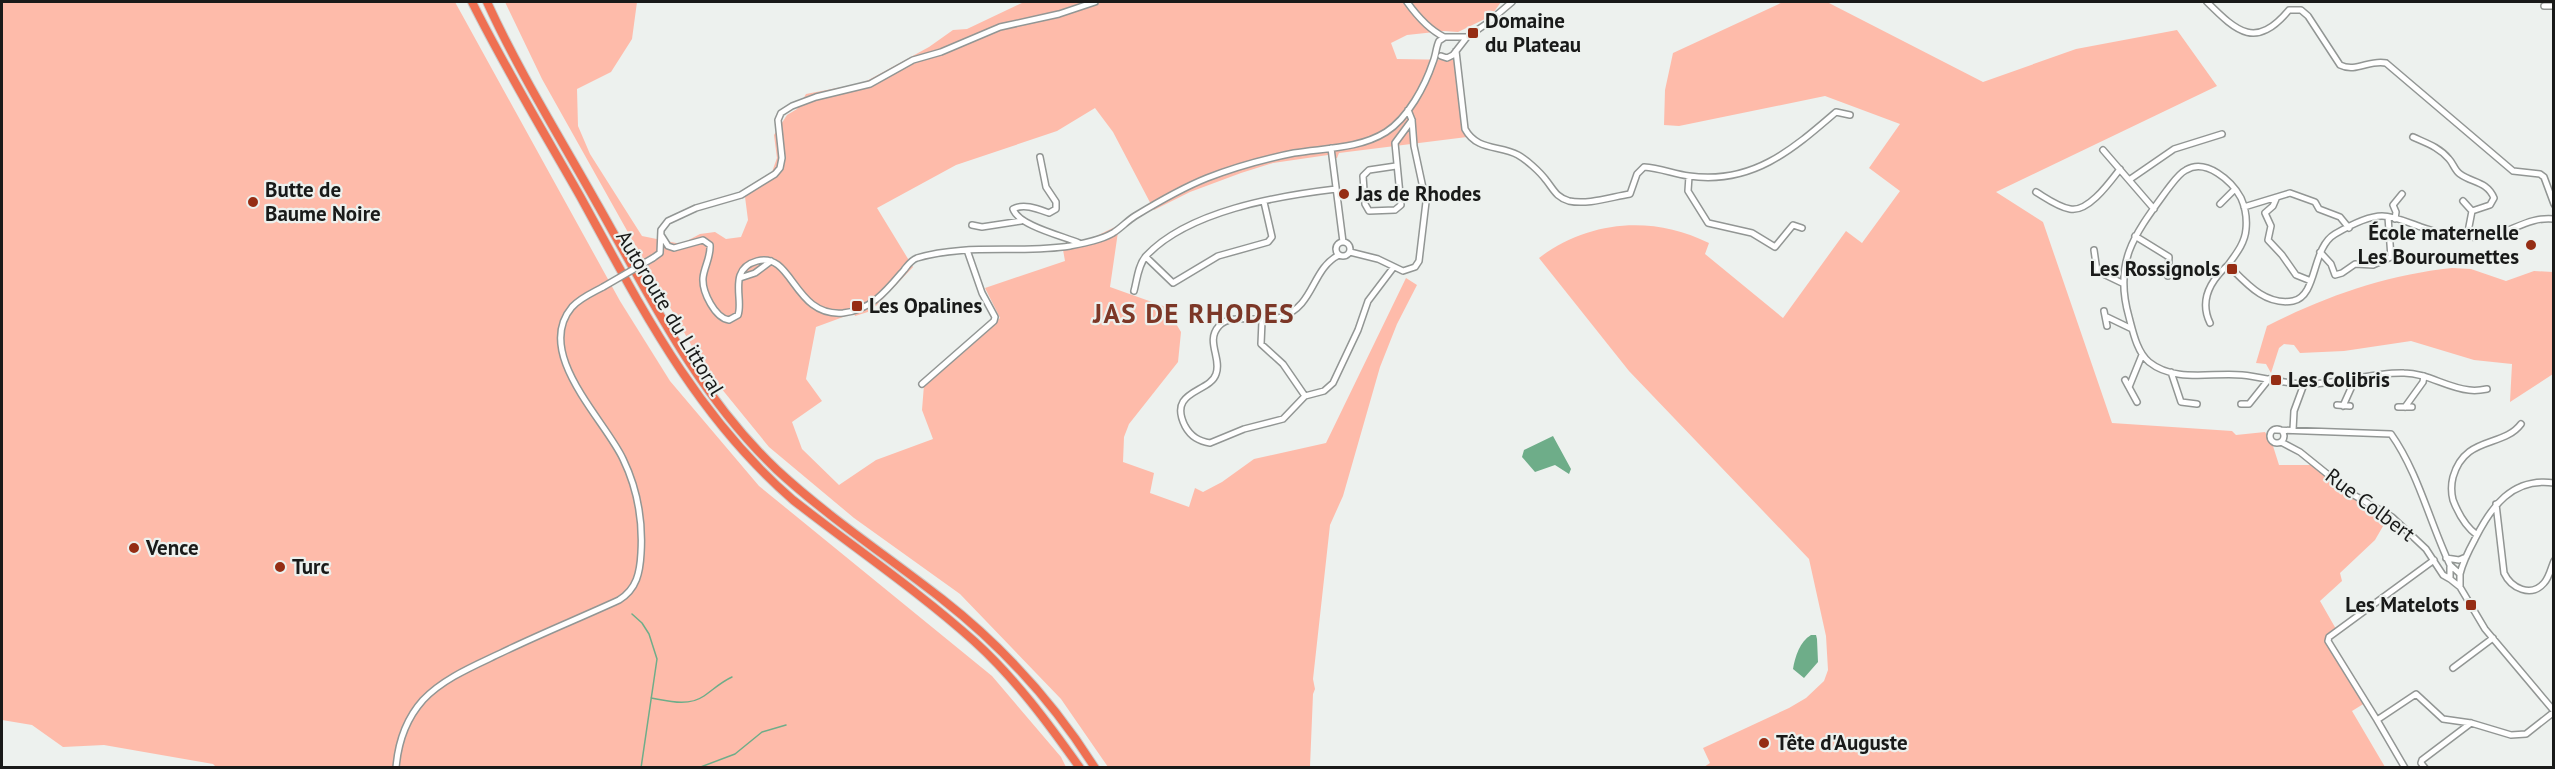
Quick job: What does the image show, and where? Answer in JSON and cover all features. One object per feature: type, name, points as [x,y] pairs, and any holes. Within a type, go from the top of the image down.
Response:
[{"type":"highway","name":"Autoroute du Littoral","points":[[472,2],[501,60],[650,323],[671,359],[712,415],[757,466],[785,493],[941,614],[996,663],[1052,728],[1080,768]]},
{"type":"highway","name":"Autoroute du Littoral","points":[[487,2],[524,73],[677,345],[722,410],[776,468],[814,502],[944,600],[983,634],[1047,701],[1095,768]]},
{"type":"street","points":[[396,768],[399,747],[407,725],[422,701],[438,688],[479,664],[619,600],[630,592],[636,580],[641,534],[638,505],[632,480],[609,431],[578,390],[569,371],[563,351],[563,327],[570,311],[580,301],[653,258],[660,251],[662,227],[668,221],[696,208],[741,195],[775,174],[780,168],[782,158],[778,120],[781,113],[792,106],[816,97],[870,84],[913,60],[992,30],[1059,14],[1095,2]]},
{"type":"street","points":[[1407,2],[1414,12],[1457,50],[1466,129],[1475,141],[1483,146],[1519,156],[1546,180],[1555,194],[1570,201],[1579,202],[1630,194],[1640,169],[1644,167],[1689,176],[1744,174],[1796,147],[1836,112],[1850,115]]},
{"type":"street","points":[[1451,57],[1467,38],[1512,2]]},
{"type":"street","points":[[2207,2],[2226,21],[2252,34],[2260,34],[2271,28],[2289,10],[2301,10],[2308,16],[2340,65],[2353,68],[2378,61],[2386,63],[2513,171],[2540,174],[2544,177],[2553,204]]},
{"type":"street","points":[[2544,6],[2553,6]]},
{"type":"street","points":[[661,235],[668,246],[674,248],[700,241],[708,243],[710,250],[703,284],[717,313],[727,321],[735,318],[740,312],[737,289],[740,278],[754,261],[771,261],[783,267],[796,289],[807,300],[826,310],[843,313],[860,309],[875,302],[916,258],[967,250],[1002,250],[1081,244],[1115,232],[1133,218],[1207,178],[1257,161],[1373,139],[1388,131],[1417,99],[1437,49],[1446,39],[1467,38]]},
{"type":"street","points":[[1437,49],[1441,56]]},
{"type":"street","points":[[1433,62],[1441,56],[1459,61]]},
{"type":"street","points":[[1350,252],[1378,259],[1403,271],[1417,264],[1427,211],[1414,146],[1412,120],[1408,110]]},
{"type":"street","points":[[1396,166],[1369,170],[1363,176],[1365,204],[1369,211],[1395,210],[1401,205],[1395,143],[1412,120]]},
{"type":"street","points":[[2129,180],[2174,149],[2222,134]]},
{"type":"street","points":[[2413,137],[2437,147],[2450,160],[2458,173],[2478,181],[2492,194],[2494,198],[2490,205],[2472,211]]},
{"type":"street","points":[[1331,148],[1343,242]]},
{"type":"street","points":[[2103,150],[2154,209]]},
{"type":"street","points":[[1040,157],[1046,187],[1057,205],[1049,213],[1025,206],[1015,207],[1014,212],[1023,221],[1081,244]]},
{"type":"street","points":[[2210,323],[2206,315],[2206,297],[2214,280],[2228,265],[2243,242],[2246,226],[2244,207],[2235,189],[2213,170],[2192,168],[2181,174],[2154,209],[2128,249],[2122,284],[2125,303],[2142,355],[2151,364],[2170,372],[2201,376],[2238,375],[2304,384],[2406,373],[2424,376],[2468,390],[2487,389]]},
{"type":"street","points":[[2036,192],[2071,210],[2076,209],[2094,200],[2120,170]]},
{"type":"street","points":[[1689,176],[1688,190],[1708,223],[1755,234],[1775,247],[1793,225],[1802,228]]},
{"type":"street","points":[[1134,291],[1141,264],[1146,257],[1173,236],[1202,220],[1231,209],[1336,189]]},
{"type":"street","points":[[2220,204],[2235,189]]},
{"type":"street","points":[[2244,207],[2290,194],[2315,202],[2319,209],[2340,217],[2349,228]]},
{"type":"street","points":[[2320,252],[2331,264],[2335,275],[2355,264],[2373,265],[2391,256],[2391,218],[2396,212],[2393,205],[2402,194]]},
{"type":"street","points":[[2276,199],[2273,206],[2265,213],[2271,226],[2268,240],[2296,275],[2311,281]]},
{"type":"street","points":[[2463,201],[2472,211]]},
{"type":"street","points":[[1146,257],[1173,283],[1218,256],[1268,242],[1272,237],[1264,202]]},
{"type":"street","points":[[2468,237],[2472,211]]},
{"type":"street","points":[[2228,265],[2257,292],[2271,300],[2291,301],[2307,291],[2320,252],[2331,237],[2375,217],[2391,218],[2433,231],[2468,237],[2499,234],[2533,219],[2553,218]]},
{"type":"street","points":[[972,225],[982,227],[1023,221]]},
{"type":"street","points":[[2135,236],[2171,255],[2168,276]]},
{"type":"street","points":[[1343,242],[1350,246],[1350,252]]},
{"type":"street","points":[[1339,255],[1336,248],[1343,242]]},
{"type":"street","points":[[921,384],[994,321],[995,317],[982,293],[967,250]]},
{"type":"street","points":[[2094,250],[2097,271],[2122,284]]},
{"type":"street","points":[[1350,252],[1345,256],[1339,255],[1332,259],[1321,271],[1304,302],[1281,317],[1262,321],[1236,318],[1218,326],[1213,340],[1218,368],[1216,374],[1211,382],[1190,394],[1182,407],[1182,416],[1188,431],[1202,442],[1217,442],[1244,429],[1283,419],[1305,396],[1324,391],[1338,375],[1368,301],[1394,268]]},
{"type":"street","points":[[740,278],[755,273],[771,261]]},
{"type":"street","points":[[2107,326],[2105,314],[2132,329]]},
{"type":"street","points":[[1262,321],[1260,344],[1283,364],[1305,396]]},
{"type":"street","points":[[2128,387],[2142,355]]},
{"type":"street","points":[[2170,372],[2177,402],[2197,404]]},
{"type":"street","points":[[2412,407],[2402,407],[2423,382],[2424,376]]},
{"type":"street","points":[[2249,404],[2269,379]]},
{"type":"street","points":[[2125,380],[2137,402]]},
{"type":"street","points":[[2350,406],[2340,406],[2352,386],[2352,380]]},
{"type":"street","points":[[2293,430],[2294,411],[2304,384]]},
{"type":"street","points":[[2241,404],[2257,405]]},
{"type":"street","points":[[2477,535],[2458,512],[2452,497],[2451,485],[2454,472],[2465,454],[2514,432],[2521,424]]},
{"type":"street","points":[[2276,430],[2281,431],[2284,435],[2281,442],[2276,443],[2271,439],[2271,433],[2276,430],[2391,434],[2416,483],[2460,587],[2493,638],[2553,711],[2523,735],[2511,735],[2438,716],[2416,694],[2377,720]]},
{"type":"street","name":"Rue Colbert","points":[[2281,442],[2300,452],[2352,494],[2392,517],[2426,549],[2443,574],[2455,575]]},
{"type":"street","points":[[2455,575],[2483,523],[2496,504],[2508,492],[2540,482],[2553,483]]},
{"type":"street","points":[[2496,504],[2504,573],[2508,581],[2518,589],[2533,590],[2544,584],[2553,561]]},
{"type":"street","points":[[2483,523],[2495,524],[2499,529]]},
{"type":"street","points":[[2446,558],[2459,560],[2466,557]]},
{"type":"street","points":[[2405,768],[2328,641],[2329,637],[2434,560]]},
{"type":"street","points":[[2453,668],[2493,638]]},
{"type":"street","points":[[2425,768],[2421,763],[2422,760],[2471,723]]},
{"type":"shaded area","points":[[2,2],[455,2],[620,301],[670,381],[759,486],[992,676],[1061,757],[1066,767],[217,768],[213,764],[104,745],[63,747],[32,725],[2,720]]},
{"type":"shaded area","points":[[505,2],[637,2],[632,39],[611,72],[577,89],[578,126],[590,154],[642,236],[681,244],[700,234],[715,232],[726,239],[741,237],[748,220],[744,189],[772,172],[777,158],[774,135],[787,115],[797,109],[806,94],[863,83],[929,47],[953,30],[967,29],[1024,2],[1501,2],[1491,16],[1458,32],[1444,31],[1407,35],[1391,43],[1397,59],[1457,60],[1467,137],[1339,153],[1337,158],[1331,159],[1328,155],[1273,163],[1190,192],[1154,210],[1113,132],[1095,108],[1057,131],[956,165],[877,208],[913,267],[876,306],[870,308],[871,311],[855,316],[854,313],[816,327],[806,379],[822,401],[792,422],[802,449],[839,485],[876,460],[933,439],[922,410],[924,385],[1000,318],[985,288],[1065,261],[1062,244],[1084,242],[1119,225],[1110,287],[1166,307],[1181,332],[1178,362],[1129,424],[1124,437],[1123,462],[1154,473],[1150,493],[1189,507],[1195,488],[1203,492],[1222,482],[1254,459],[1326,443],[1406,278],[1417,285],[1397,324],[1380,367],[1343,496],[1330,525],[1313,679],[1315,689],[1310,767],[1108,767],[1061,699],[960,594],[854,518],[769,447],[703,366],[542,79]]},
{"type":"shaded area","points":[[1783,2],[1827,2],[1983,82],[2076,49],[2177,30],[2217,86],[1996,192],[2043,222],[2112,423],[2232,431],[2236,435],[2265,432],[2273,446],[2279,465],[2314,465],[2352,497],[2376,510],[2386,521],[2375,540],[2340,573],[2342,581],[2320,601],[2336,629],[2326,639],[2365,703],[2352,711],[2385,767],[1704,767],[1710,763],[1703,748],[1789,708],[1806,698],[1824,681],[1828,670],[1826,636],[1809,559],[1629,371],[1539,258],[1558,245],[1600,229],[1644,225],[1666,228],[1709,243],[1705,254],[1783,318],[1846,231],[1862,243],[1900,191],[1869,168],[1900,124],[1825,96],[1679,126],[1664,125],[1665,90],[1673,53]]},
{"type":"shaded area","points":[[2452,268],[2471,269],[2506,281],[2534,271],[2553,272],[2553,374],[2510,402],[2512,364],[2474,360],[2411,341],[2344,351],[2300,353],[2294,345],[2284,344],[2279,348],[2271,373],[2266,364],[2256,363],[2267,326],[2289,315],[2357,288],[2404,276]]},
{"type":"shaded area","points":[[1553,436],[1571,469],[1569,474],[1555,465],[1535,472],[1522,457],[1524,450]]},
{"type":"shaded area","points":[[1811,635],[1816,635],[1818,662],[1804,678],[1793,669],[1801,645]]},
{"type":"waterway","points":[[632,614],[649,634],[657,659],[641,768]]},
{"type":"waterway","points":[[651,698],[678,702],[691,701],[704,696],[732,677]]},
{"type":"waterway","points":[[698,768],[735,754],[762,732],[786,725]]},
{"type":"place","name":"Domaine du Plateau","points":[[1473,33]]},
{"type":"place","name":"Jas de Rhodes","points":[[1344,194]]},
{"type":"place","name":"Butte de Baume Noire","points":[[253,202]]},
{"type":"place","name":"École maternelle Les Bouroumettes","points":[[2531,245]]},
{"type":"place","name":"Les Rossignols","points":[[2232,269]]},
{"type":"place","name":"Les Opalines","points":[[857,306]]},
{"type":"place","name":"Les Colibris","points":[[2276,380]]},
{"type":"place","name":"Vence","points":[[134,548]]},
{"type":"place","name":"Turc","points":[[280,567]]},
{"type":"place","name":"Les Matelots","points":[[2471,605]]},
{"type":"place","name":"Tête d'Auguste","points":[[1764,743]]},
{"type":"district","name":"JAS DE RHODES","points":[[1194,314]]}]
